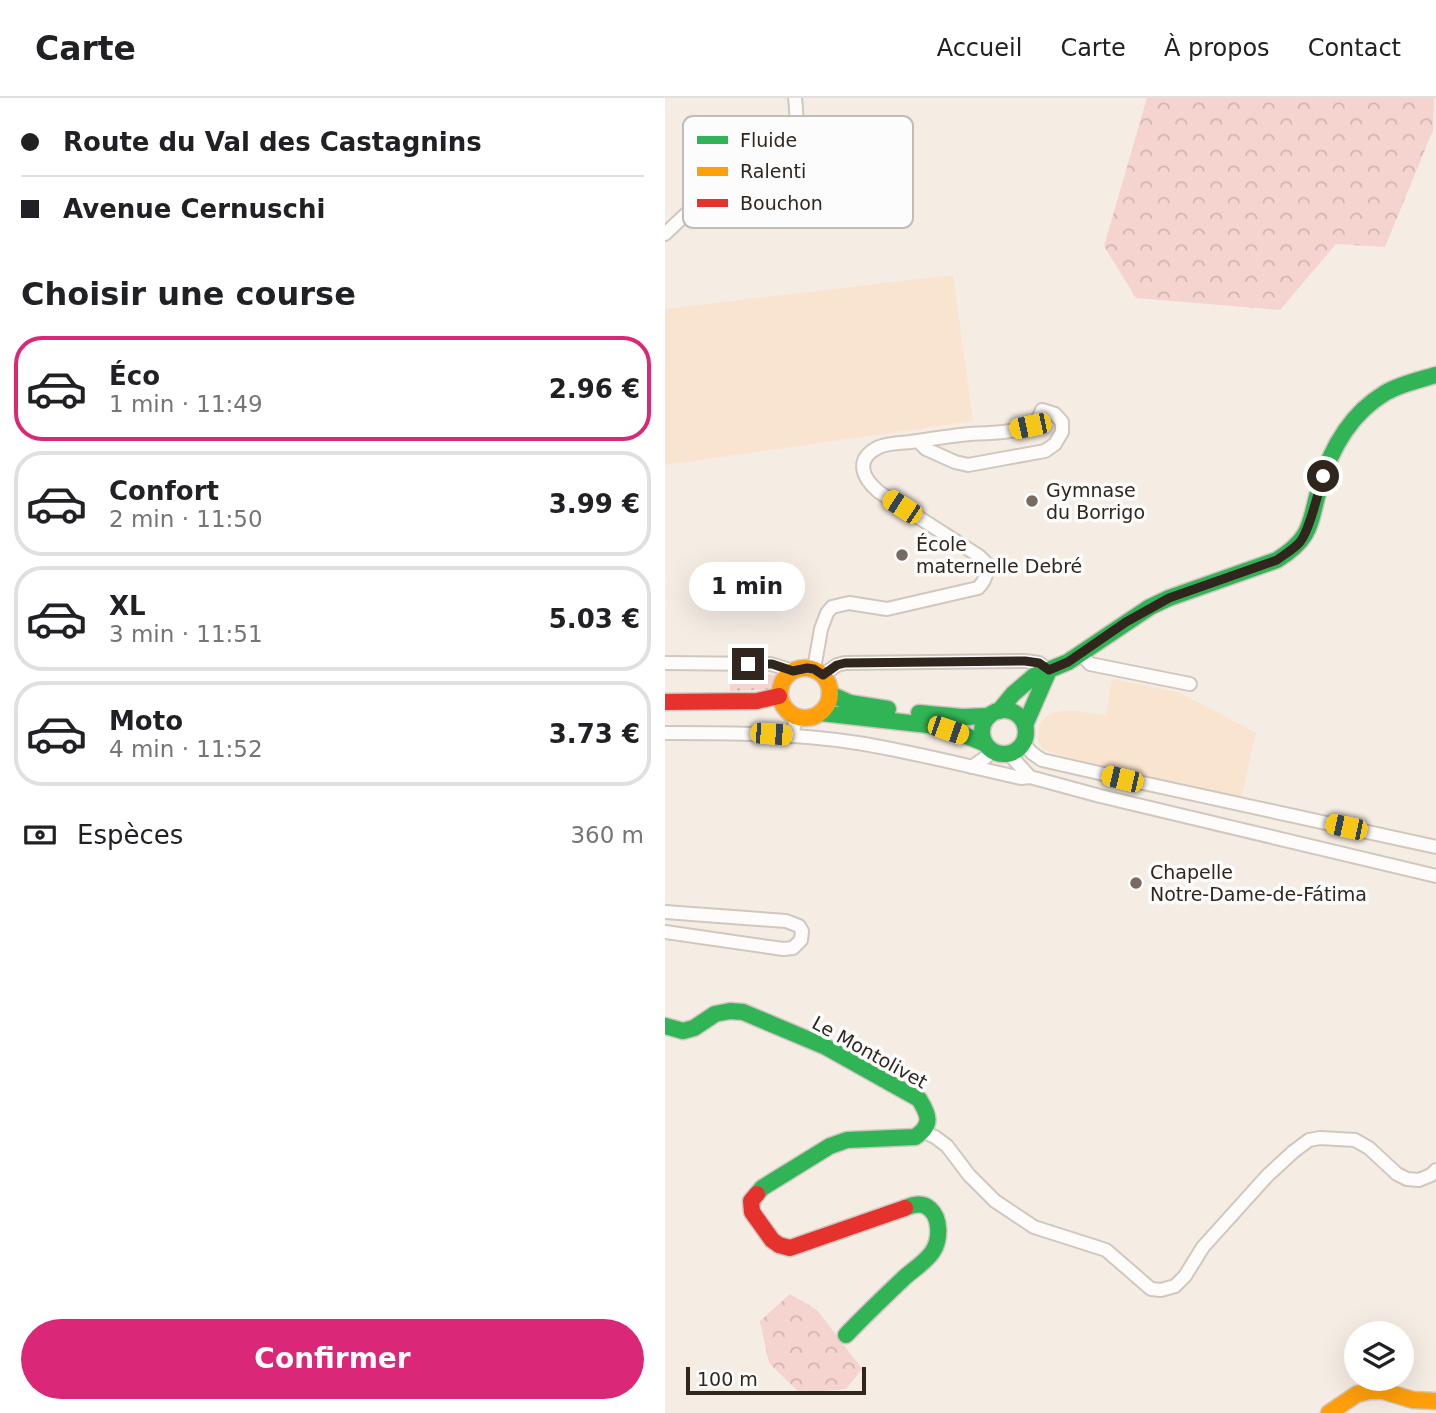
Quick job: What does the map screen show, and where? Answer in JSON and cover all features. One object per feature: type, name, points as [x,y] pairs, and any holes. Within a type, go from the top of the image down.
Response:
[{"type":"street","points":[[795,98],[796,116]]},
{"type":"street","points":[[665,234],[683,217]]},
{"type":"street","points":[[1030,778],[996,749],[982,732],[985,720],[1034,676],[1074,658],[1126,622],[1169,598],[1277,560],[1290,551],[1306,533],[1323,476],[1340,436],[1366,408],[1384,394],[1436,375]]},
{"type":"street","points":[[818,672],[821,629],[832,607],[849,603],[887,609],[978,588],[984,582],[987,572],[987,564],[979,556],[869,484],[864,475],[864,460],[870,453],[881,446],[933,438],[1003,431],[1030,426],[1038,420],[1042,410],[1055,414],[1062,422],[1062,432],[1055,444],[1045,451],[968,465],[926,449],[918,441]]},
{"type":"street","points":[[1074,658],[1090,664],[1190,684]]},
{"type":"street","points":[[818,672],[845,663],[1025,661],[1039,663],[1049,670]]},
{"type":"street","points":[[665,663],[772,664],[793,671]]},
{"type":"street","points":[[800,668],[818,672],[827,681],[830,694],[821,713],[805,719],[784,709],[779,695],[785,677],[800,668]]},
{"type":"street","points":[[1025,725],[1049,670]]},
{"type":"street","points":[[821,713],[928,725],[996,749],[1014,751],[1023,743],[1026,731],[1017,715],[1005,710],[962,717],[850,704],[830,694]]},
{"type":"street","points":[[665,702],[757,701],[779,695]]},
{"type":"street","points":[[792,736],[796,717]]},
{"type":"street","points":[[665,733],[750,733],[868,745],[1021,779],[1030,778],[1436,876]]},
{"type":"street","points":[[1023,743],[1042,760],[1436,847]]},
{"type":"street","points":[[972,768],[996,749]]},
{"type":"street","points":[[665,912],[786,921],[799,926],[802,931],[801,940],[793,948],[783,949],[665,932]]},
{"type":"street","name":"Le Montolivet","points":[[665,1026],[683,1031],[694,1028],[715,1014],[743,1012],[826,1047],[919,1099],[927,1112],[928,1124],[924,1132]]},
{"type":"street","points":[[846,1335],[933,1252],[939,1231],[933,1212],[925,1206],[915,1204],[790,1248],[772,1240],[752,1212],[751,1201],[762,1188],[830,1146],[848,1140],[915,1138],[924,1132],[935,1137],[947,1146],[969,1175],[995,1201],[1034,1227],[1106,1250],[1151,1289],[1161,1290],[1175,1286],[1185,1276],[1203,1247],[1267,1176],[1309,1140],[1355,1140],[1369,1148],[1407,1180],[1419,1180],[1436,1170]]},
{"type":"street","points":[[1329,1413],[1357,1394],[1370,1391],[1383,1391],[1413,1400],[1436,1401]]},
{"type":"shaded area","points":[[953,275],[973,421],[665,465],[665,309]]},
{"type":"shaded area","points":[[1112,679],[1178,692],[1256,733],[1241,799],[1043,749],[1038,741],[1039,725],[1046,716],[1061,711],[1076,711],[1106,716]]},
{"type":"green space","points":[[1147,98],[1434,98],[1433,130],[1385,247],[1336,244],[1280,310],[1136,298],[1104,246]]},
{"type":"green space","points":[[730,673],[778,675],[772,689],[730,691]]},
{"type":"green space","points":[[790,1294],[817,1310],[862,1369],[846,1389],[800,1393],[769,1363],[760,1321]]},
{"type":"traffic: fast","points":[[999,711],[1013,694],[1034,676],[1068,662],[1150,607],[1277,560],[1288,552],[1297,545],[1307,530],[1335,447],[1361,411],[1385,393],[1436,375]]},
{"type":"traffic: fast","points":[[1025,725],[1049,670]]},
{"type":"traffic: fast","points":[[830,694],[850,703],[888,709]]},
{"type":"traffic: fast","points":[[1004,710],[1020,716],[1026,732],[1020,748],[1004,754],[988,748],[982,732],[988,716],[1004,710]]},
{"type":"traffic: fast","points":[[821,713],[928,725],[948,729],[984,743]]},
{"type":"traffic: fast","points":[[919,713],[962,717],[989,716]]},
{"type":"traffic: fast","points":[[665,1026],[683,1031],[694,1028],[715,1014],[743,1012],[826,1047],[919,1099],[927,1115],[927,1124],[915,1137],[847,1140],[830,1146],[762,1188],[757,1194]]},
{"type":"traffic: fast","points":[[846,1335],[933,1251],[938,1236],[934,1213],[921,1205],[905,1208]]},
{"type":"traffic: slow","points":[[805,668],[823,675],[830,693],[823,711],[805,718],[787,711],[780,693],[787,675],[805,668]]},
{"type":"traffic: slow","points":[[1329,1413],[1357,1394],[1370,1391],[1383,1391],[1413,1400],[1436,1401]]},
{"type":"traffic: jam","points":[[665,702],[757,701],[779,696]]},
{"type":"traffic: jam","points":[[757,1194],[751,1201],[752,1212],[772,1240],[790,1248],[905,1208]]},
{"type":"place","name":"Gymnase du Borrigo","points":[[1032,501]]},
{"type":"place","name":"École maternelle Debré","points":[[902,555]]},
{"type":"place","name":"Chapelle Notre-Dame-de-Fátima","points":[[1136,883]]},
{"type":"route","points":[[748,664],[772,664],[793,671],[800,668],[814,669],[823,675],[829,669],[845,663],[1025,661],[1039,663],[1049,670],[1068,662],[1150,607],[1277,560],[1290,551],[1306,533],[1323,476]]}]
